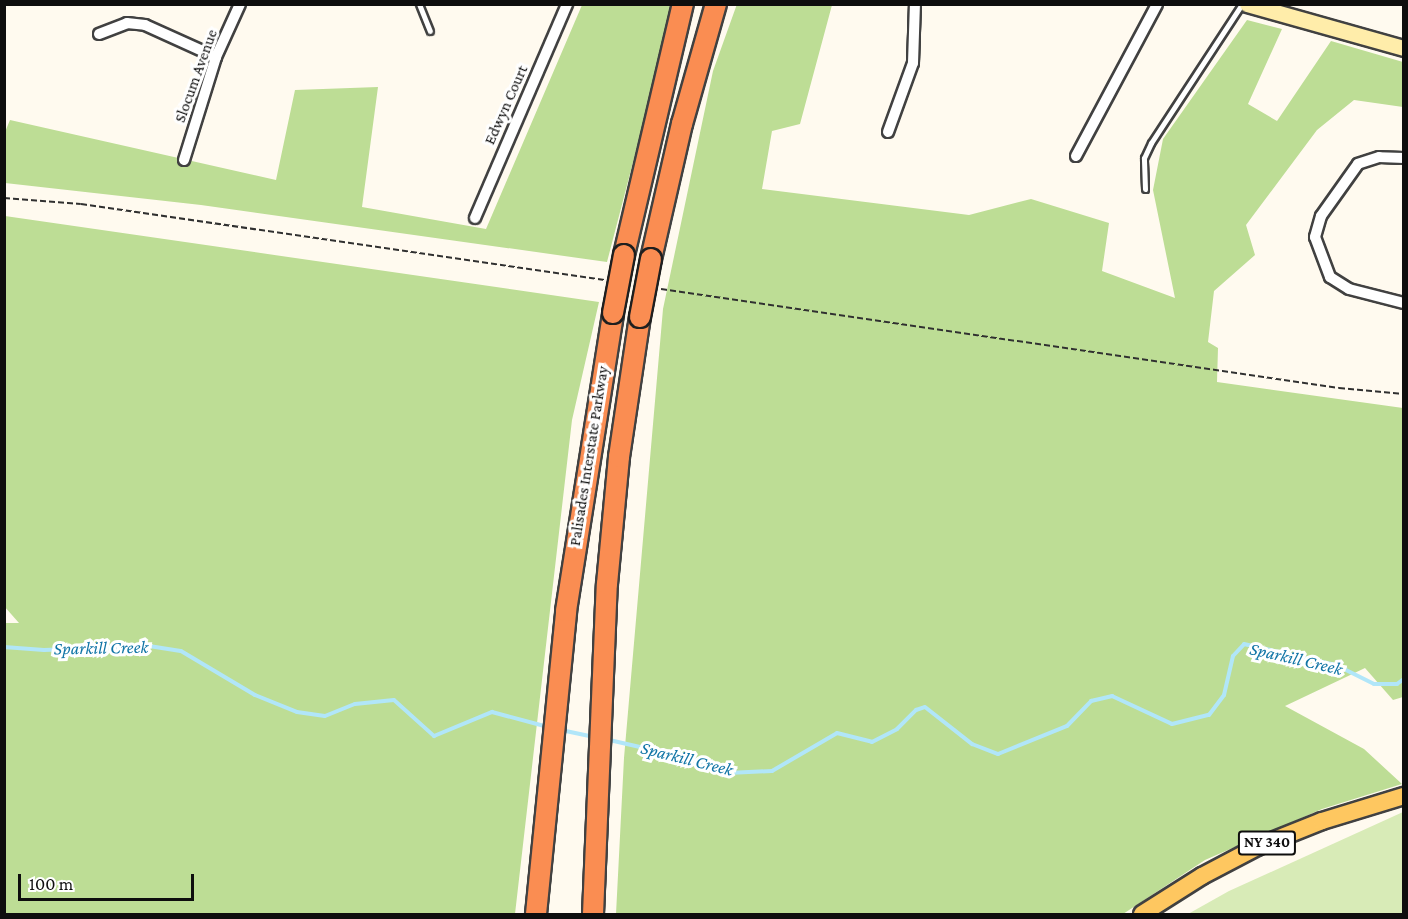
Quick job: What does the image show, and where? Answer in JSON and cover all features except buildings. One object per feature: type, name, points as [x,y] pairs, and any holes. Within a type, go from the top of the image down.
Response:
[{"type":"highway","name":"Palisades Interstate Parkway","points":[[536,915],[566,611],[613,313],[624,255],[683,4]]},
{"type":"highway","name":"Palisades Interstate Parkway","points":[[593,915],[607,584],[619,457],[639,317],[651,259],[682,124],[716,4]]},
{"type":"main road","points":[[1247,4],[1404,48]]},
{"type":"main road","name":"NY 340","points":[[1142,915],[1202,876],[1257,847],[1322,821],[1404,796]]},
{"type":"street","name":"Slocum Avenue","points":[[184,160],[216,57],[240,4]]},
{"type":"street","name":"Edwyn Court","points":[[475,218],[567,4]]},
{"type":"street","points":[[888,132],[913,63],[915,4]]},
{"type":"street","points":[[1076,156],[1157,4]]},
{"type":"street","points":[[99,34],[127,23],[145,25],[216,57]]},
{"type":"street","points":[[1404,158],[1379,157],[1358,164],[1321,216],[1315,237],[1330,277],[1349,289],[1404,303]]},
{"type":"lane","points":[[419,4],[430,31]]},
{"type":"lane","points":[[1145,189],[1144,158],[1151,143],[1242,4]]},
{"type":"path","points":[[4,198],[81,204],[608,281]]},
{"type":"path","points":[[655,288],[1339,388],[1404,394]]},
{"type":"green space","points":[[737,4],[832,5],[800,124],[772,131],[762,189],[969,215],[1031,199],[1109,223],[1102,271],[1175,298],[1153,190],[1163,139],[1247,20],[1282,29],[1248,104],[1277,121],[1331,41],[1403,62],[1403,107],[1354,100],[1317,130],[1246,225],[1255,255],[1214,291],[1208,342],[1218,348],[1217,382],[1403,408],[1403,697],[1393,700],[1365,668],[1285,706],[1364,749],[1402,784],[1322,809],[1205,860],[1123,914],[616,914],[624,758],[663,309],[713,71]]},
{"type":"green space","points":[[582,5],[674,5],[607,262],[201,205],[5,183],[5,132],[10,120],[276,180],[295,90],[378,87],[362,207],[486,229]]},
{"type":"green space","points":[[5,216],[599,302],[572,420],[515,914],[5,914],[5,623],[19,623],[4,606]]},
{"type":"green space","points":[[1403,812],[1403,914],[1188,914],[1229,891]]},
{"type":"waterway","name":"Sparkill Creek","points":[[605,739],[697,760],[728,773],[772,771],[837,733],[872,742],[897,729],[916,710],[925,707],[972,744],[998,754],[1067,726],[1091,701],[1112,696],[1172,724],[1209,715],[1224,695],[1233,656],[1244,644],[1336,665],[1374,684],[1397,684],[1404,679]]},
{"type":"waterway","name":"Sparkill Creek","points":[[4,647],[44,650],[149,646],[181,651],[255,695],[297,712],[325,716],[355,704],[394,700],[434,736],[492,712],[548,727]]},
{"type":"waterway","name":"Sparkill Creek","points":[[561,730],[595,737]]}]
